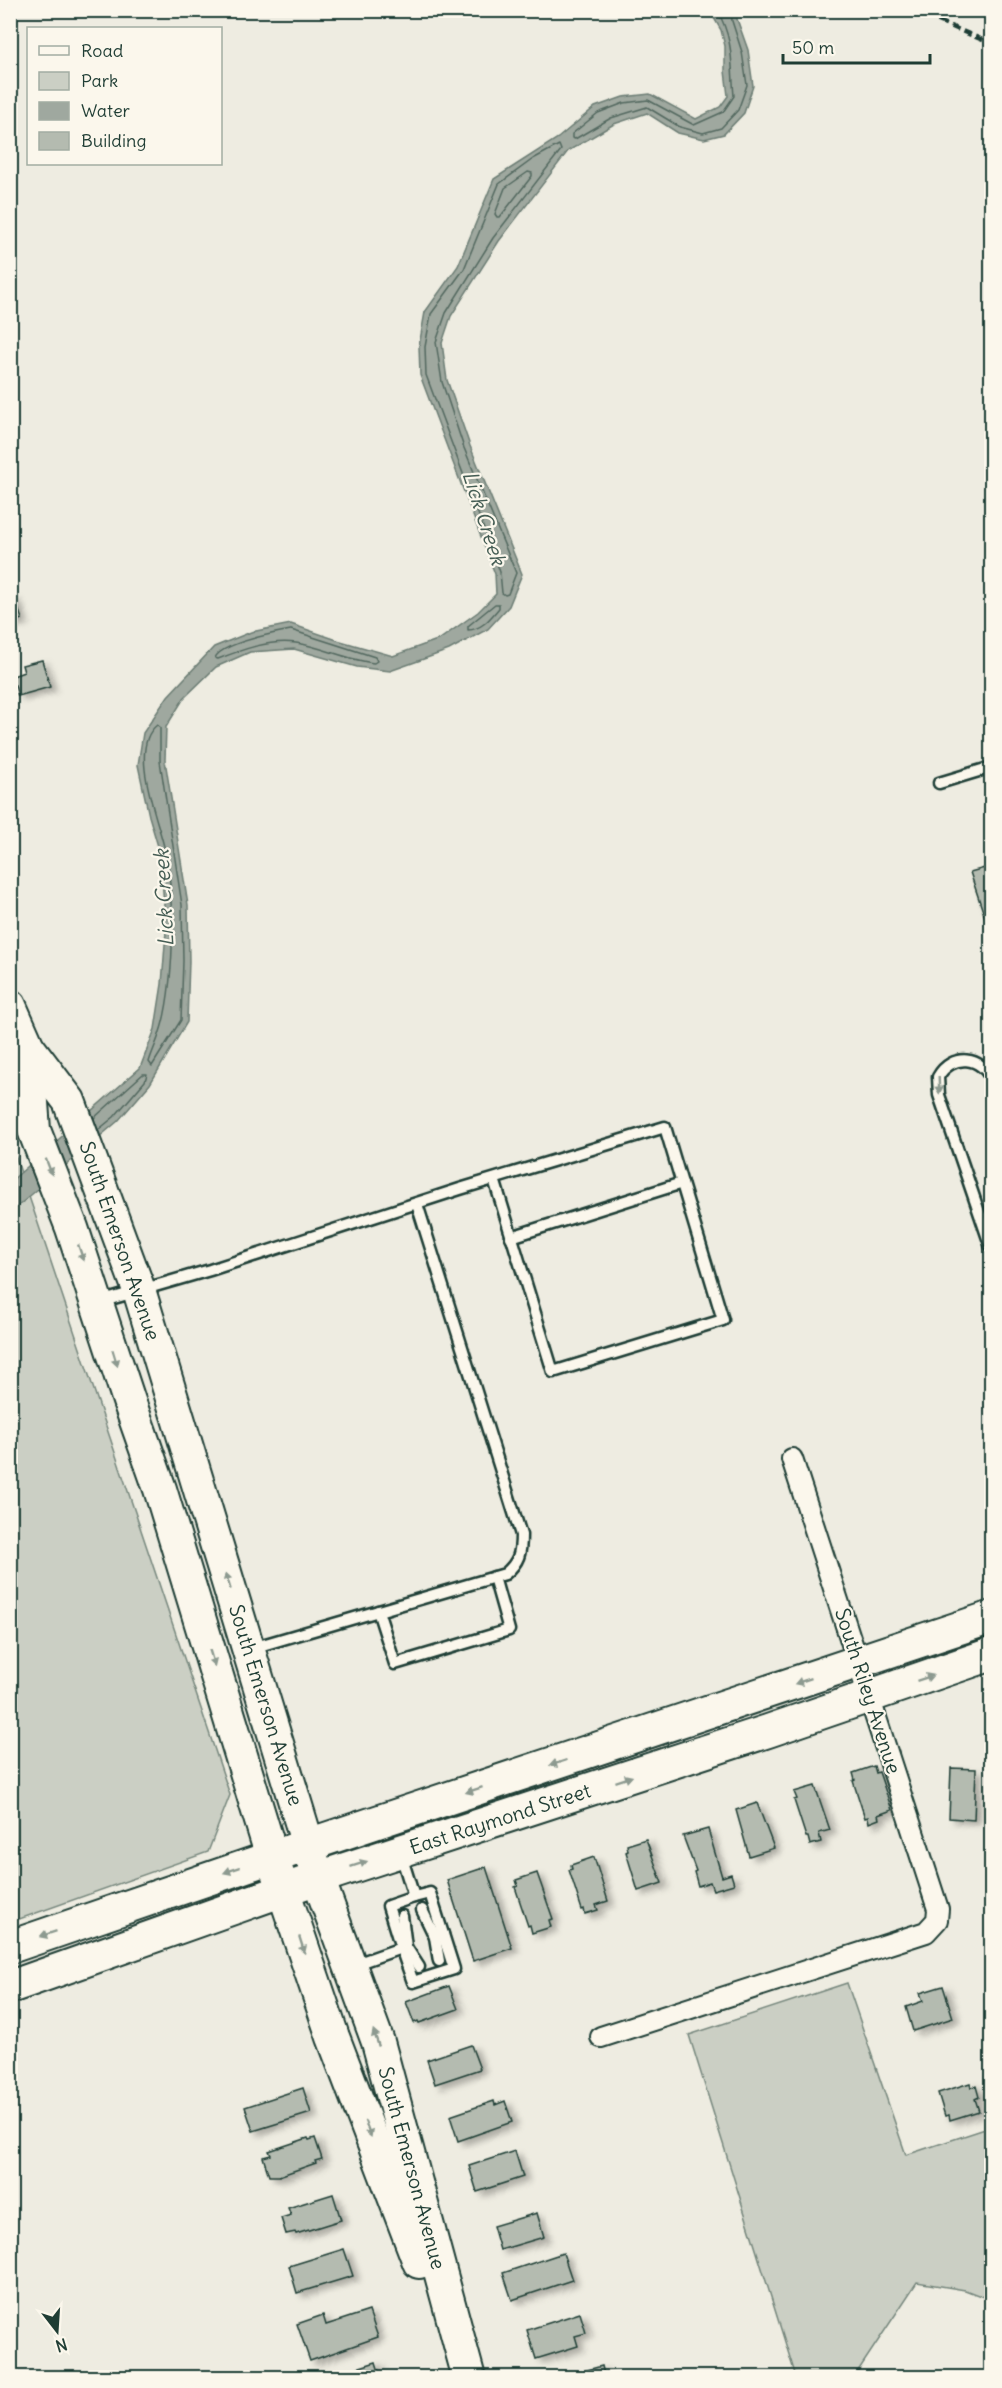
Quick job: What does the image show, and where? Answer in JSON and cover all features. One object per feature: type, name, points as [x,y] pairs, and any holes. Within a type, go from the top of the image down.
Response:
[{"type":"main road","name":"South Emerson Avenue","points":[[10,1006],[28,1047],[69,1101],[139,1290],[318,1878],[378,2042],[469,2378]]},
{"type":"main road","name":"South Emerson Avenue","points":[[28,1047],[34,1130],[63,1203],[164,1499],[272,1857],[333,2037],[463,2378]]},
{"type":"main road","name":"East Raymond Street","points":[[10,1947],[272,1857],[992,1617]]},
{"type":"main road","name":"East Raymond Street","points":[[10,1987],[318,1878],[870,1697],[992,1654]]},
{"type":"street","name":"South Riley Avenue","points":[[601,2037],[926,1932],[935,1923],[938,1909],[792,1459]]},
{"type":"lane","points":[[939,783],[992,767]]},
{"type":"lane","points":[[992,1082],[984,1068],[968,1061],[957,1060],[949,1063],[943,1067],[938,1077],[939,1095],[992,1250]]},
{"type":"lane","points":[[96,1303],[210,1270],[494,1179],[665,1127],[723,1320],[553,1372],[494,1179]]},
{"type":"lane","points":[[511,1237],[681,1183]]},
{"type":"lane","points":[[249,1649],[505,1574],[516,1565],[521,1553],[521,1535],[417,1204]]},
{"type":"lane","points":[[378,1611],[395,1664],[509,1630],[494,1577]]},
{"type":"lane","points":[[400,1851],[414,1897]]},
{"type":"lane","points":[[418,1967],[407,1949],[388,1906],[430,1893],[439,1961]]},
{"type":"lane","points":[[402,1916],[413,1982],[454,1969],[422,1910]]},
{"type":"lane","points":[[427,1928],[437,1939]]},
{"type":"lane","points":[[407,1934],[407,1949]]},
{"type":"lane","points":[[350,1966],[407,1949]]},
{"type":"green space","points":[[10,1140],[230,1795],[208,1852],[11,1922]]},
{"type":"green space","points":[[847,1983],[906,2155],[991,2127],[991,2300],[965,2290],[917,2282],[854,2377],[796,2377],[689,2035]]},
{"type":"water","name":"Lick Creek","points":[[710,11],[737,11],[737,19],[748,50],[753,86],[744,113],[724,134],[704,139],[678,133],[647,113],[614,124],[568,151],[499,241],[451,316],[442,343],[447,380],[470,446],[522,574],[509,606],[488,629],[449,650],[390,671],[357,667],[294,649],[250,652],[216,667],[184,698],[166,727],[165,760],[188,905],[187,1022],[150,1084],[118,1121],[11,1212],[11,1181],[140,1068],[155,1029],[162,984],[166,931],[160,853],[138,765],[143,733],[168,696],[214,647],[251,632],[291,624],[393,656],[440,639],[478,612],[496,594],[495,574],[420,375],[419,346],[425,312],[458,266],[494,179],[558,138],[595,107],[623,97],[650,94],[696,119],[720,107],[728,96],[725,46],[721,30]]},
{"type":"building","points":[[14,597],[22,619],[10,623],[10,598]]},
{"type":"building","points":[[42,660],[50,687],[18,696],[15,685],[10,687],[10,677],[24,672],[22,665]]},
{"type":"building","points":[[992,866],[992,939],[970,872]]},
{"type":"building","points":[[874,1766],[876,1773],[879,1772],[892,1810],[878,1815],[879,1819],[869,1823],[868,1817],[865,1818],[853,1781],[855,1780],[853,1773]]},
{"type":"building","points":[[951,1768],[976,1769],[974,1820],[949,1818]]},
{"type":"building","points":[[815,1786],[830,1830],[819,1833],[821,1842],[810,1845],[794,1800],[797,1799],[794,1792]]},
{"type":"building","points":[[757,1803],[774,1848],[749,1856],[736,1810]]},
{"type":"building","points":[[708,1829],[722,1877],[731,1874],[734,1884],[713,1890],[710,1882],[698,1886],[694,1872],[696,1871],[683,1836]]},
{"type":"building","points":[[646,1839],[662,1883],[638,1891],[626,1852],[628,1851],[627,1845]]},
{"type":"building","points":[[594,1857],[608,1901],[596,1905],[598,1910],[585,1914],[569,1870],[572,1869],[571,1865]]},
{"type":"building","points":[[486,1867],[512,1948],[473,1961],[447,1880]]},
{"type":"building","points":[[537,1873],[553,1919],[549,1920],[551,1927],[532,1933],[515,1887],[518,1886],[516,1880]]},
{"type":"building","points":[[449,1986],[458,2009],[414,2023],[406,2002]]},
{"type":"building","points":[[943,1986],[953,2018],[913,2031],[906,2007],[923,2001],[920,1993]]},
{"type":"building","points":[[471,2045],[480,2069],[435,2084],[427,2060]]},
{"type":"building","points":[[970,2083],[971,2087],[976,2086],[979,2097],[975,2099],[979,2111],[950,2120],[949,2115],[945,2116],[938,2093]]},
{"type":"building","points":[[303,2088],[311,2113],[253,2131],[245,2107]]},
{"type":"building","points":[[494,2101],[495,2105],[505,2101],[512,2122],[458,2141],[450,2116]]},
{"type":"building","points":[[308,2138],[309,2140],[315,2138],[322,2159],[279,2176],[269,2176],[263,2157],[271,2155],[269,2151]]},
{"type":"building","points":[[515,2151],[523,2177],[477,2192],[469,2166]]},
{"type":"building","points":[[333,2194],[341,2220],[296,2234],[295,2232],[286,2234],[281,2218],[291,2215],[288,2208]]},
{"type":"building","points":[[537,2213],[544,2237],[500,2250],[493,2226]]},
{"type":"building","points":[[344,2249],[353,2276],[297,2293],[289,2266]]},
{"type":"building","points":[[563,2253],[572,2280],[512,2300],[503,2273]]},
{"type":"building","points":[[369,2311],[378,2337],[310,2361],[297,2324],[323,2315],[326,2325]]},
{"type":"building","points":[[580,2313],[586,2333],[575,2336],[578,2346],[536,2359],[527,2330]]},
{"type":"building","points":[[376,2362],[381,2378],[328,2378],[328,2377]]},
{"type":"building","points":[[602,2366],[605,2378],[558,2378]]},
{"type":"railway","points":[[913,10],[992,44]]}]
